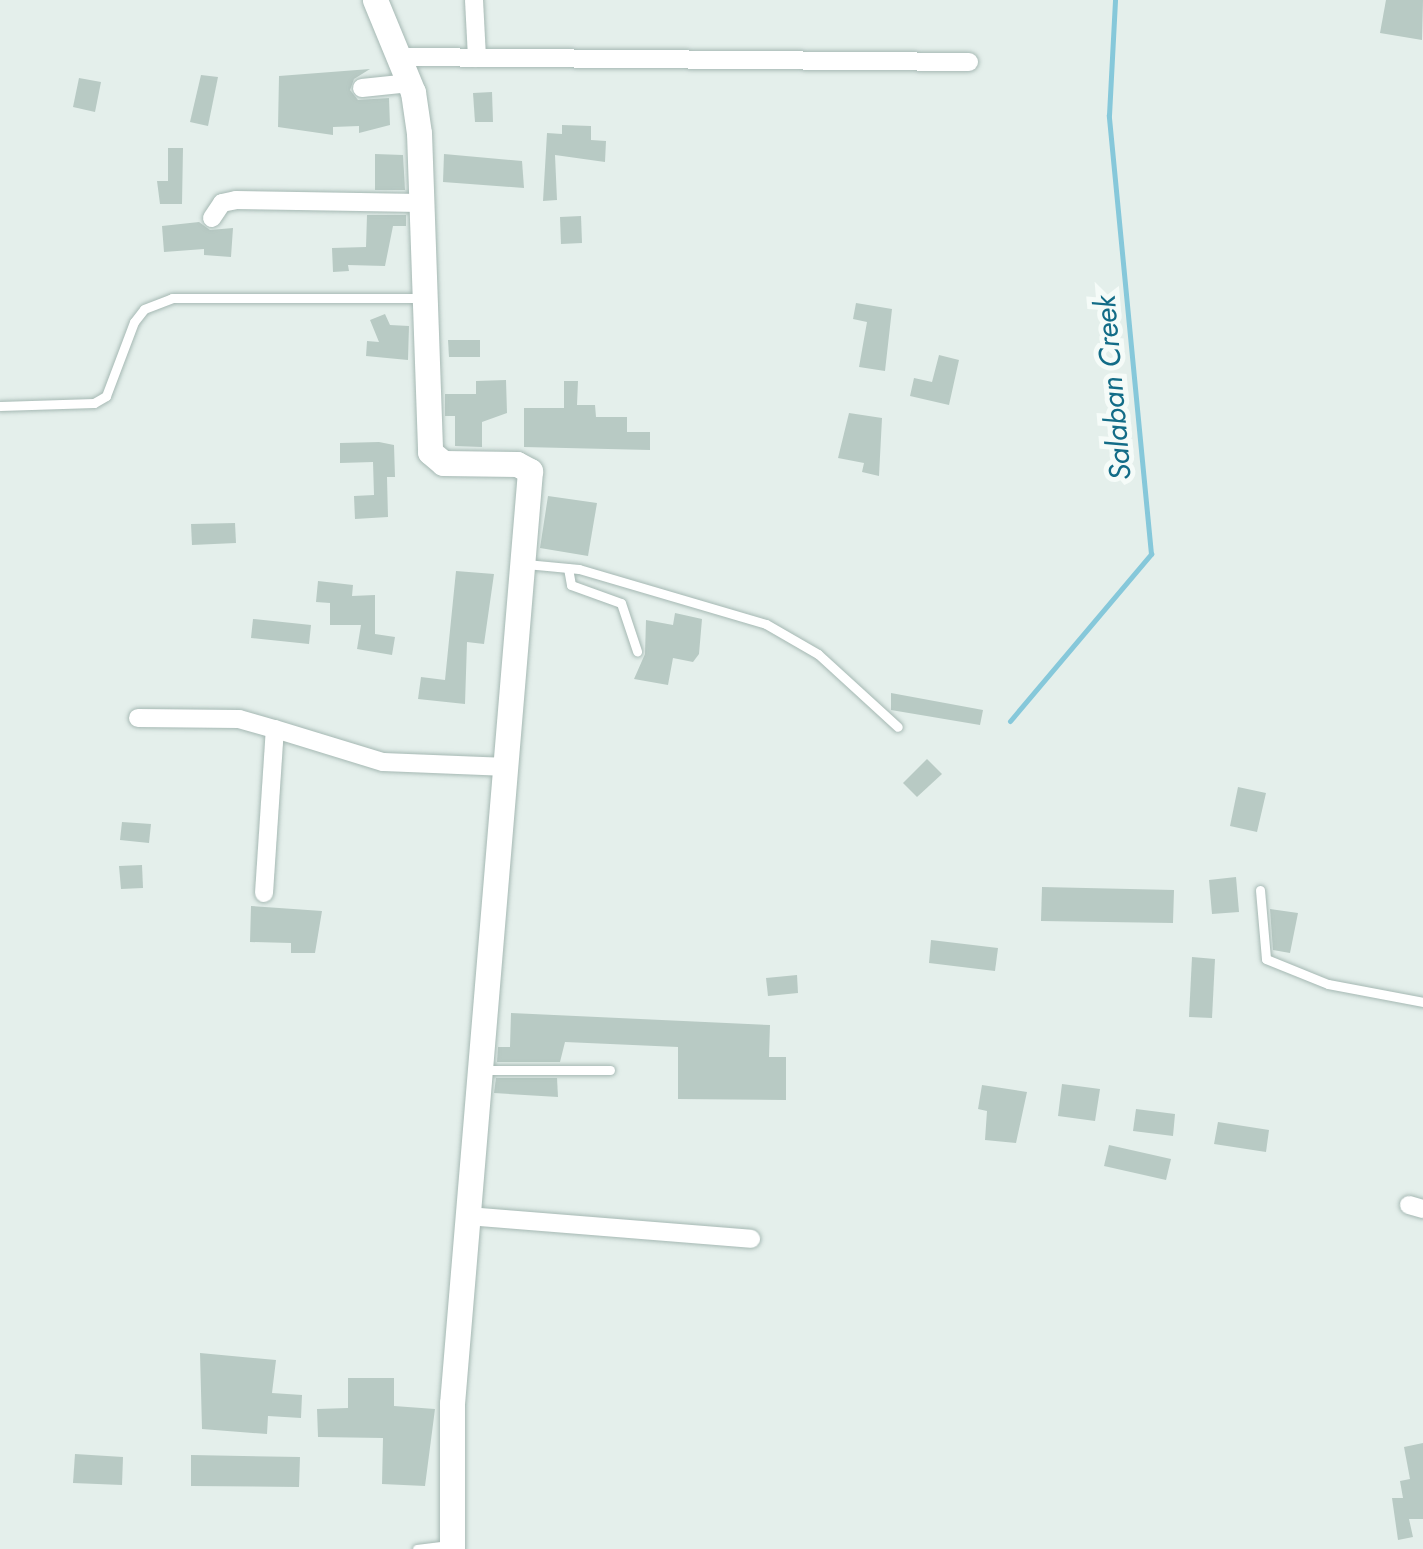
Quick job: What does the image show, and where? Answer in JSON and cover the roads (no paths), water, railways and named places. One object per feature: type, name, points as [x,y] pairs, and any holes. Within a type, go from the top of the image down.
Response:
[{"type":"street","points":[[375,0],[410,83],[420,202],[420,298],[430,452],[443,463],[530,470],[518,563],[508,767],[452,1403],[452,1547]]},
{"type":"street","points":[[474,0],[477,58]]},
{"type":"street","points":[[401,57],[969,62]]},
{"type":"street","points":[[362,88],[410,83]]},
{"type":"street","points":[[212,218],[222,203],[236,200],[420,202]]},
{"type":"street","points":[[138,718],[239,719],[384,762],[508,767]]},
{"type":"street","points":[[264,892],[275,729]]},
{"type":"street","points":[[467,1216],[751,1240]]},
{"type":"lane","points":[[0,406],[94,403],[106,396],[134,322],[144,309],[172,298],[420,298]]},
{"type":"lane","points":[[518,563],[568,568],[766,624],[818,654],[898,728]]},
{"type":"lane","points":[[568,568],[572,585],[620,603],[638,652]]},
{"type":"lane","points":[[1260,890],[1266,958],[1328,984],[1423,1002]]},
{"type":"lane","points":[[481,1070],[610,1070]]},
{"type":"lane","points":[[417,1549],[452,1547]]},
{"type":"waterway","name":"Salaban Creek","points":[[1010,721],[1151,554],[1109,115],[1115,0]]}]
